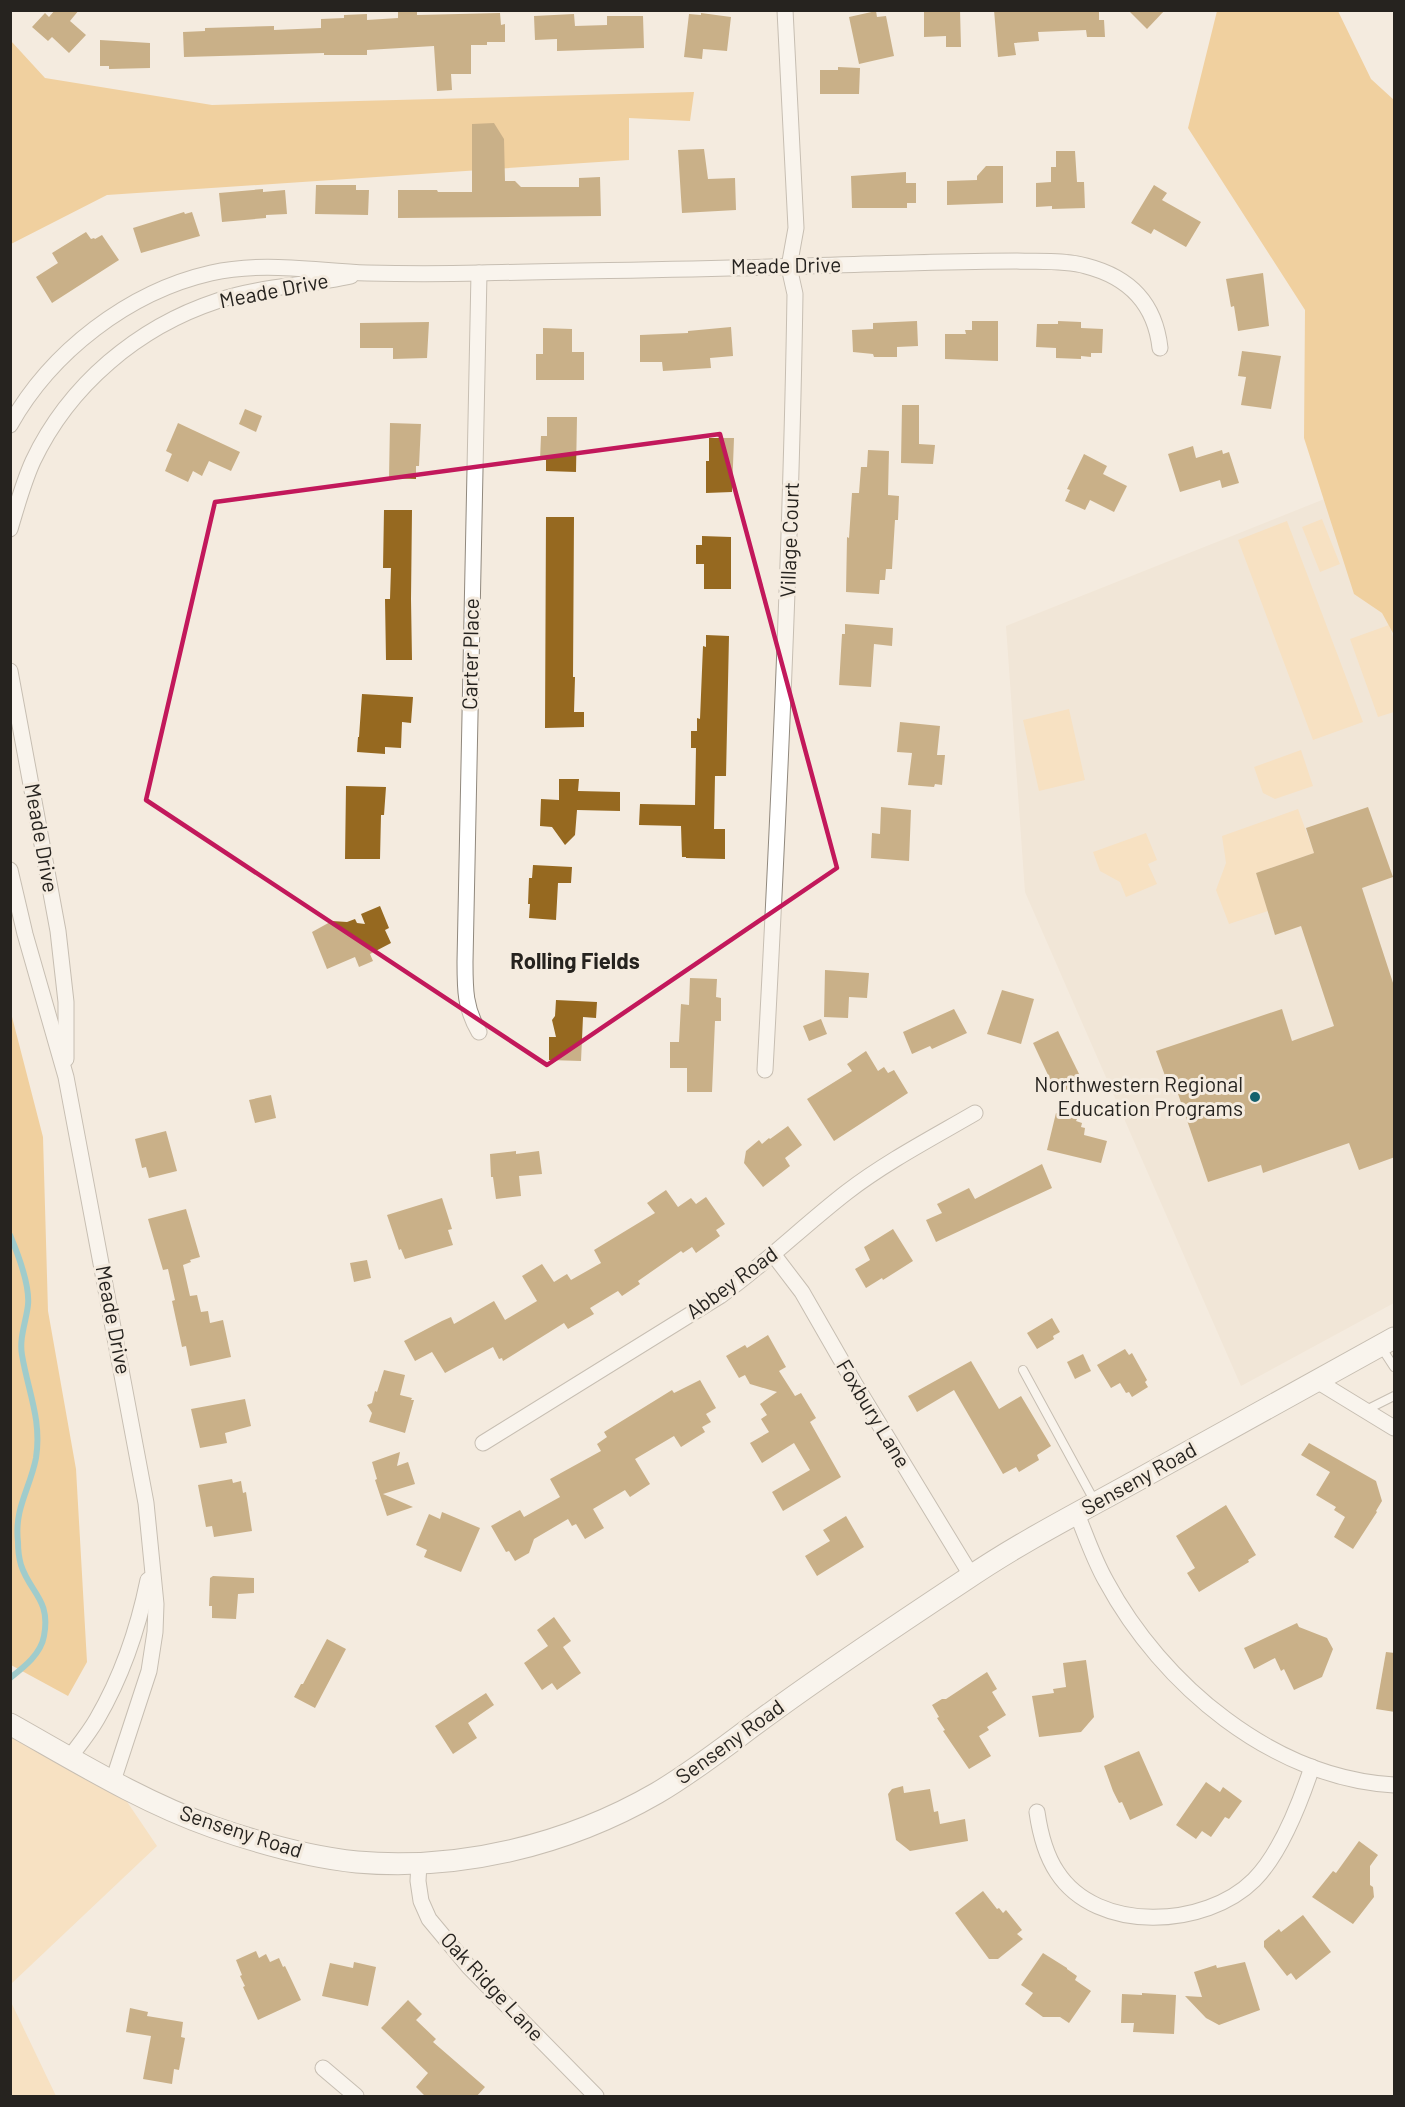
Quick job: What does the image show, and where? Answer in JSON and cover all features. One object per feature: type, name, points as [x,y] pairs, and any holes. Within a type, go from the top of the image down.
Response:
[{"type":"main road","name":"Senseny Road","points":[[10,1724],[113,1781],[198,1821],[260,1843],[309,1855],[355,1862],[419,1863],[469,1858],[507,1851],[563,1836],[608,1819],[654,1795],[699,1767],[772,1712],[971,1575],[1095,1503],[1387,1342]]},
{"type":"street","name":"Village Court","points":[[765,1070],[782,753],[792,476],[795,294],[789,267],[796,228],[785,10]]},
{"type":"street","name":"Meade Drive","points":[[10,425],[32,393],[57,364],[108,319],[174,284],[209,273],[246,266],[302,267],[365,273],[479,273],[971,261],[1066,262],[1085,265],[1108,273],[1127,284],[1141,297],[1152,313],[1158,331],[1160,348]]},
{"type":"street","name":"Meade Drive","points":[[10,530],[33,461],[51,428],[93,376],[121,352],[181,315],[217,301],[254,291],[323,282],[365,273]]},
{"type":"street","name":"Carter Place","points":[[479,273],[465,962],[466,1000],[470,1017],[479,1032]]},
{"type":"street","name":"Meade Drive","points":[[10,671],[58,931],[66,1002],[66,1077]]},
{"type":"street","name":"Meade Drive","points":[[10,870],[25,934],[66,1077],[146,1503],[156,1604],[155,1632],[149,1671],[113,1781]]},
{"type":"street","name":"Abbey Road","points":[[483,1443],[720,1296],[742,1281],[849,1191],[894,1161],[975,1113]]},
{"type":"street","name":"Foxbury Lane","points":[[773,1254],[802,1292],[862,1396],[971,1575]]},
{"type":"street","points":[[1317,1381],[1395,1428]]},
{"type":"street","points":[[1077,1514],[1106,1581],[1138,1630],[1170,1668],[1208,1706],[1246,1734],[1312,1767],[1347,1778],[1395,1785]]},
{"type":"street","name":"Meade Drive","points":[[70,1757],[96,1721],[130,1650],[141,1617],[151,1565]]},
{"type":"street","points":[[1037,1812],[1048,1855],[1058,1873],[1070,1887],[1088,1900],[1109,1911],[1132,1916],[1158,1917],[1187,1914],[1217,1905],[1239,1893],[1254,1880],[1269,1862],[1290,1823],[1312,1767]]},
{"type":"street","name":"Oak Ridge Lane","points":[[419,1863],[418,1881],[421,1901],[429,1919],[470,1967],[596,2097]]},
{"type":"street","points":[[323,2068],[356,2097]]},
{"type":"lane","points":[[1387,1342],[1395,1366]]},
{"type":"lane","points":[[1023,1370],[1095,1503]]},
{"type":"lane","points":[[1366,1410],[1395,1396]]},
{"type":"highlighted area","points":[[720,434],[837,868],[547,1065],[146,800],[215,502]]},
{"type":"shaded area","points":[[1217,11],[1338,11],[1371,79],[1394,100],[1394,635],[1382,613],[1354,594],[1304,438],[1305,310],[1188,128]]},
{"type":"shaded area","points":[[11,41],[45,78],[212,105],[694,92],[690,121],[629,118],[629,160],[107,195],[11,244]]},
{"type":"shaded area","name":"Northwestern Regional Education Programs","points":[[1367,482],[1394,551],[1394,1303],[1241,1386],[1025,892],[1006,626]]},
{"type":"shaded area","points":[[1322,519],[1340,564],[1320,572],[1302,527]]},
{"type":"shaded area","points":[[1287,521],[1363,722],[1313,740],[1238,540]]},
{"type":"shaded area","points":[[1389,625],[1394,640],[1394,712],[1378,717],[1350,639]]},
{"type":"shaded area","points":[[1069,709],[1085,780],[1039,791],[1023,720]]},
{"type":"shaded area","points":[[1301,750],[1313,786],[1275,799],[1263,793],[1254,767]]},
{"type":"shaded area","points":[[1298,809],[1314,853],[1256,873],[1268,911],[1229,924],[1216,890],[1226,863],[1222,836]]},
{"type":"shaded area","points":[[1146,833],[1157,860],[1148,864],[1157,884],[1126,897],[1120,882],[1100,871],[1093,852]]},
{"type":"shaded area","points":[[11,1013],[43,1137],[48,1311],[76,1469],[87,1662],[68,1696],[11,1665]]},
{"type":"shaded area","points":[[11,1724],[113,1781],[157,1846],[11,1984]]},
{"type":"shaded area","points":[[11,2002],[56,2096],[11,2096]]},
{"type":"building","points":[[55,10],[79,10],[70,21],[86,35],[69,53],[52,37],[48,41],[32,27],[45,13],[49,17]]},
{"type":"building","points":[[398,10],[417,10],[417,15],[500,13],[501,25],[505,24],[505,42],[471,45],[471,74],[451,74],[452,90],[437,91],[434,46],[367,50],[367,55],[324,55],[324,53],[184,57],[183,32],[205,31],[205,28],[274,26],[274,30],[321,28],[321,19],[367,14],[367,20],[398,18]]},
{"type":"building","points":[[924,10],[960,10],[961,47],[946,47],[946,36],[924,37]]},
{"type":"building","points":[[994,10],[1099,10],[1099,20],[1104,20],[1105,37],[1087,37],[1086,30],[1038,32],[1039,41],[1014,43],[1016,55],[998,57]]},
{"type":"building","points":[[1128,10],[1165,10],[1147,29]]},
{"type":"building","points":[[876,11],[877,17],[886,16],[894,56],[859,64],[849,17]]},
{"type":"building","points":[[701,13],[731,17],[727,51],[703,49],[702,59],[684,57],[689,14],[701,15]]},
{"type":"building","points":[[574,14],[575,26],[607,25],[607,16],[643,16],[644,48],[557,51],[557,39],[535,40],[534,16]]},
{"type":"building","points":[[100,40],[150,43],[150,68],[109,69],[109,66],[100,66]]},
{"type":"building","points":[[838,67],[860,68],[859,94],[820,94],[820,70],[838,70]]},
{"type":"building","points":[[494,123],[504,139],[505,181],[515,181],[521,187],[579,187],[579,178],[600,177],[601,216],[398,218],[398,190],[472,192],[472,124]]},
{"type":"building","points":[[704,149],[708,179],[735,178],[736,210],[682,213],[678,150]]},
{"type":"building","points":[[1056,151],[1075,151],[1077,182],[1084,182],[1085,208],[1036,207],[1036,183],[1051,182],[1051,167],[1056,167]]},
{"type":"building","points":[[986,166],[1003,166],[1003,203],[947,205],[947,181],[977,180],[977,176]]},
{"type":"building","points":[[906,172],[906,183],[916,183],[916,203],[907,203],[907,208],[852,208],[851,176]]},
{"type":"building","points":[[316,185],[356,185],[356,190],[369,190],[368,215],[315,214]]},
{"type":"building","points":[[1154,185],[1167,193],[1162,200],[1201,222],[1186,247],[1154,229],[1151,234],[1131,223]]},
{"type":"building","points":[[263,189],[263,192],[285,190],[287,214],[222,222],[219,193]]},
{"type":"building","points":[[184,212],[185,214],[192,212],[200,236],[141,253],[133,228]]},
{"type":"building","points":[[86,232],[91,239],[102,235],[119,260],[52,303],[36,277],[58,263],[52,253]]},
{"type":"building","points":[[1263,273],[1269,326],[1238,331],[1226,279]]},
{"type":"building","points":[[917,321],[918,346],[897,347],[897,357],[874,357],[873,354],[853,352],[852,330],[873,329],[873,323]]},
{"type":"building","points":[[972,321],[998,321],[998,361],[945,359],[945,334],[966,334],[965,330],[972,330]]},
{"type":"building","points":[[1058,321],[1081,322],[1081,328],[1103,329],[1102,353],[1091,353],[1091,357],[1081,356],[1081,359],[1056,358],[1056,348],[1036,347],[1037,324],[1058,324]]},
{"type":"building","points":[[429,322],[427,358],[393,359],[393,348],[360,348],[360,323]]},
{"type":"building","points":[[731,327],[733,356],[710,358],[711,368],[663,371],[662,362],[640,362],[640,335],[688,333],[688,331]]},
{"type":"building","points":[[543,328],[572,329],[572,352],[584,352],[584,380],[536,380],[536,354],[543,354]]},
{"type":"building","points":[[1242,351],[1281,356],[1271,409],[1241,405],[1246,377],[1238,376]]},
{"type":"building","points":[[902,405],[919,405],[919,444],[935,445],[933,464],[901,463]]},
{"type":"building","points":[[245,409],[262,416],[256,432],[239,424]]},
{"type":"building","points":[[547,417],[577,417],[576,472],[546,471],[546,460],[540,460],[541,436],[547,436]]},
{"type":"building","points":[[178,423],[240,452],[231,471],[209,461],[202,476],[193,471],[188,482],[165,471],[172,454],[166,451]]},
{"type":"building","points":[[390,423],[421,424],[419,466],[416,466],[416,479],[389,478]]},
{"type":"building","points":[[709,438],[734,438],[732,492],[706,493]]},
{"type":"building","points":[[1193,446],[1196,458],[1222,450],[1223,454],[1229,452],[1239,483],[1222,488],[1220,480],[1180,492],[1168,454]]},
{"type":"building","points":[[868,450],[889,451],[888,495],[899,496],[892,569],[886,569],[885,580],[880,580],[879,594],[846,592],[847,537],[849,538],[852,493],[859,493],[861,467],[867,467]]},
{"type":"building","points":[[1084,454],[1107,466],[1103,474],[1127,486],[1114,512],[1090,500],[1085,510],[1065,501],[1070,490],[1067,489]]},
{"type":"building","points":[[384,510],[412,510],[412,660],[386,660],[385,599],[390,599],[391,568],[383,568]]},
{"type":"building","points":[[546,517],[574,517],[574,712],[584,712],[584,727],[545,728]]},
{"type":"building","points":[[702,536],[731,537],[731,589],[704,589],[704,564],[696,564],[696,545],[702,545]]},
{"type":"building","points":[[845,624],[893,628],[892,646],[874,644],[871,687],[839,685],[842,634],[845,634]]},
{"type":"building","points":[[706,635],[729,636],[726,776],[715,776],[714,829],[725,829],[725,859],[682,857],[681,826],[639,825],[640,804],[695,805],[696,748],[691,748],[691,731],[697,731],[697,718],[700,719],[703,646],[706,647]]},
{"type":"building","points":[[362,694],[413,697],[411,723],[402,722],[401,748],[385,747],[385,754],[357,752]]},
{"type":"building","points":[[900,722],[940,726],[937,755],[945,755],[942,785],[935,784],[934,787],[908,785],[912,753],[897,752]]},
{"type":"building","points":[[559,779],[579,779],[578,791],[620,792],[620,811],[577,810],[575,835],[565,845],[552,827],[540,826],[541,799],[559,800]]},
{"type":"building","points":[[346,786],[386,787],[384,815],[381,815],[380,859],[345,859]]},
{"type":"building","points":[[881,807],[911,810],[909,861],[871,858],[872,833],[880,834]]},
{"type":"building","points":[[1368,807],[1393,877],[1362,888],[1395,989],[1395,1157],[1359,1170],[1349,1143],[1263,1173],[1261,1165],[1208,1182],[1174,1082],[1168,1084],[1156,1051],[1282,1009],[1292,1041],[1334,1026],[1301,926],[1275,935],[1256,873],[1314,853],[1306,828]]},
{"type":"building","points":[[533,865],[572,867],[571,883],[558,883],[556,920],[529,918],[529,878],[532,878]]},
{"type":"building","points":[[380,906],[389,928],[385,930],[391,943],[370,954],[373,961],[359,967],[355,957],[327,969],[312,932],[332,921],[347,922],[355,919],[357,923],[365,924],[361,914]]},
{"type":"building","points":[[825,970],[869,973],[867,998],[849,997],[848,1018],[824,1017]]},
{"type":"building","points":[[690,978],[717,979],[716,997],[721,998],[721,1021],[715,1021],[712,1092],[687,1092],[687,1068],[670,1068],[670,1042],[679,1042],[681,1004],[689,1005]]},
{"type":"building","points":[[1002,990],[1034,999],[1021,1044],[987,1034]]},
{"type":"building","points":[[556,1000],[597,1002],[596,1018],[583,1017],[581,1061],[549,1060],[549,1037],[556,1037],[552,1020],[555,1016]]},
{"type":"building","points":[[954,1009],[967,1033],[932,1049],[930,1046],[912,1054],[903,1032]]},
{"type":"building","points":[[821,1019],[827,1034],[809,1041],[803,1026]]},
{"type":"building","points":[[1058,1031],[1083,1082],[1057,1094],[1033,1043]]},
{"type":"building","points":[[866,1051],[878,1071],[884,1067],[888,1073],[894,1070],[908,1093],[834,1141],[807,1099],[852,1071],[847,1064]]},
{"type":"building","points":[[271,1095],[276,1118],[255,1123],[249,1100]]},
{"type":"building","points":[[1056,1113],[1077,1119],[1076,1121],[1082,1123],[1081,1127],[1085,1128],[1084,1135],[1107,1141],[1101,1163],[1047,1150]]},
{"type":"building","points":[[788,1126],[802,1145],[785,1158],[790,1166],[763,1187],[744,1163],[746,1151],[759,1140],[762,1144]]},
{"type":"building","points":[[166,1131],[177,1171],[149,1178],[146,1167],[142,1168],[135,1139]]},
{"type":"building","points":[[516,1151],[516,1154],[539,1151],[542,1174],[519,1176],[521,1196],[496,1199],[493,1177],[491,1177],[490,1154]]},
{"type":"building","points":[[1042,1164],[1052,1188],[936,1242],[926,1220],[942,1213],[937,1204],[969,1188],[975,1199]]},
{"type":"building","points":[[666,1190],[678,1207],[691,1198],[696,1204],[706,1197],[725,1224],[716,1230],[720,1236],[696,1253],[692,1247],[683,1253],[681,1251],[638,1281],[640,1284],[622,1296],[618,1291],[590,1308],[594,1314],[568,1329],[564,1323],[503,1361],[502,1358],[499,1359],[493,1347],[445,1373],[432,1352],[415,1361],[404,1341],[442,1321],[451,1317],[454,1324],[494,1301],[505,1320],[537,1301],[522,1276],[542,1264],[554,1282],[567,1274],[571,1280],[601,1263],[594,1250],[655,1213],[647,1203]]},
{"type":"building","points":[[442,1198],[452,1229],[448,1230],[453,1245],[405,1259],[401,1249],[399,1250],[387,1215]]},
{"type":"building","points":[[186,1209],[200,1257],[183,1265],[190,1296],[197,1295],[201,1312],[208,1311],[210,1323],[223,1320],[231,1357],[190,1366],[186,1346],[182,1347],[168,1269],[163,1270],[148,1219]]},
{"type":"building","points":[[893,1229],[913,1261],[866,1288],[855,1269],[870,1260],[864,1247]]},
{"type":"building","points":[[367,1260],[371,1278],[354,1282],[350,1263]]},
{"type":"building","points":[[1052,1318],[1060,1332],[1053,1336],[1054,1339],[1037,1349],[1027,1333]]},
{"type":"building","points":[[768,1335],[786,1367],[779,1371],[795,1396],[801,1393],[816,1418],[810,1422],[841,1477],[783,1511],[772,1492],[810,1470],[794,1443],[762,1463],[750,1443],[769,1432],[761,1419],[767,1415],[760,1404],[777,1392],[750,1384],[745,1375],[739,1378],[726,1356],[745,1345],[747,1348]]},
{"type":"building","points":[[1125,1349],[1129,1355],[1132,1353],[1147,1380],[1145,1382],[1148,1387],[1132,1397],[1129,1392],[1126,1393],[1120,1383],[1111,1388],[1097,1365]]},
{"type":"building","points":[[1083,1354],[1091,1371],[1075,1379],[1067,1362]]},
{"type":"building","points":[[971,1361],[999,1409],[1021,1396],[1051,1446],[1037,1455],[1039,1460],[1019,1472],[1016,1467],[1003,1474],[954,1390],[917,1412],[908,1396]]},
{"type":"building","points":[[384,1370],[405,1375],[400,1395],[414,1400],[405,1433],[369,1422],[372,1413],[367,1405],[372,1403]]},
{"type":"building","points":[[700,1380],[716,1408],[706,1414],[711,1422],[702,1427],[705,1432],[681,1447],[674,1436],[635,1459],[650,1484],[630,1497],[625,1490],[593,1509],[604,1528],[585,1539],[576,1524],[572,1526],[568,1519],[534,1539],[529,1553],[515,1561],[509,1551],[506,1552],[491,1526],[520,1510],[524,1517],[560,1497],[550,1479],[601,1451],[597,1444],[607,1437],[604,1432],[672,1390],[674,1393]]},
{"type":"building","points":[[245,1399],[251,1426],[225,1433],[227,1443],[200,1448],[191,1409]]},
{"type":"building","points":[[1309,1443],[1376,1481],[1382,1501],[1353,1549],[1334,1537],[1345,1517],[1334,1510],[1336,1507],[1316,1495],[1330,1472],[1301,1455]]},
{"type":"building","points":[[400,1452],[397,1466],[408,1462],[415,1484],[383,1494],[413,1507],[387,1516],[375,1480],[377,1479],[372,1462]]},
{"type":"building","points":[[232,1479],[233,1483],[241,1481],[243,1493],[246,1492],[252,1531],[214,1537],[212,1526],[206,1527],[198,1485]]},
{"type":"building","points":[[1226,1505],[1256,1555],[1248,1560],[1249,1562],[1199,1592],[1187,1573],[1195,1568],[1176,1536]]},
{"type":"building","points":[[442,1512],[480,1528],[461,1572],[424,1557],[427,1550],[416,1545],[429,1514],[440,1519]]},
{"type":"building","points":[[846,1516],[864,1547],[817,1576],[805,1556],[830,1541],[823,1530]]},
{"type":"building","points":[[213,1576],[254,1578],[254,1593],[238,1594],[236,1619],[212,1618],[212,1606],[209,1606],[210,1578]]},
{"type":"building","points":[[554,1617],[571,1641],[563,1647],[581,1673],[557,1690],[552,1683],[542,1690],[524,1663],[548,1646],[537,1630]]},
{"type":"building","points":[[1297,1623],[1299,1627],[1327,1638],[1333,1649],[1322,1677],[1294,1690],[1284,1669],[1281,1671],[1275,1658],[1254,1669],[1244,1648]]},
{"type":"building","points":[[327,1639],[346,1649],[315,1708],[294,1697]]},
{"type":"building","points":[[1386,1652],[1395,1653],[1395,1712],[1376,1709]]},
{"type":"building","points":[[1086,1660],[1094,1717],[1081,1732],[1039,1737],[1032,1696],[1054,1693],[1053,1689],[1066,1687],[1063,1663]]},
{"type":"building","points":[[987,1672],[997,1689],[992,1692],[1006,1715],[987,1727],[989,1730],[979,1736],[991,1756],[969,1769],[943,1731],[945,1730],[932,1705],[946,1699]]},
{"type":"building","points":[[486,1693],[494,1705],[468,1723],[477,1738],[453,1754],[435,1726]]},
{"type":"building","points":[[1139,1751],[1163,1805],[1130,1820],[1122,1802],[1119,1803],[1113,1791],[1104,1766]]},
{"type":"building","points":[[1206,1782],[1220,1792],[1223,1787],[1242,1801],[1229,1819],[1225,1817],[1211,1837],[1202,1831],[1196,1839],[1176,1825]]},
{"type":"building","points":[[903,1786],[904,1793],[930,1789],[934,1812],[938,1811],[940,1824],[965,1819],[968,1841],[910,1851],[896,1840],[888,1794],[892,1789]]},
{"type":"building","points":[[1359,1841],[1378,1855],[1370,1866],[1370,1885],[1373,1887],[1374,1897],[1353,1924],[1312,1897],[1333,1871],[1336,1873]]},
{"type":"building","points":[[983,1891],[997,1909],[999,1908],[1003,1913],[1006,1910],[1022,1930],[1017,1934],[1023,1939],[998,1959],[989,1959],[955,1913]]},
{"type":"building","points":[[1303,1915],[1331,1952],[1296,1980],[1291,1973],[1287,1976],[1264,1947],[1264,1941],[1279,1929],[1281,1932]]},
{"type":"building","points":[[256,1951],[259,1958],[266,1954],[270,1962],[279,1958],[301,2000],[258,2020],[243,1987],[245,1986],[236,1960]]},
{"type":"building","points":[[1043,1953],[1067,1968],[1077,1976],[1075,1980],[1091,1991],[1069,2023],[1060,2017],[1043,2017],[1025,2004],[1033,1993],[1021,1985]]},
{"type":"building","points":[[354,1962],[376,1967],[368,2006],[322,1996],[330,1963],[353,1968]]},
{"type":"building","points":[[1245,1962],[1260,2010],[1219,2025],[1206,2018],[1185,1996],[1202,1997],[1194,1972],[1216,1965],[1217,1968]]},
{"type":"building","points":[[1142,1993],[1176,1995],[1174,2034],[1133,2032],[1134,2023],[1121,2023],[1122,1994],[1142,1995]]},
{"type":"building","points":[[408,2000],[422,2014],[416,2020],[436,2039],[433,2042],[485,2087],[476,2097],[426,2097],[416,2087],[428,2073],[381,2028]]},
{"type":"building","points":[[130,2008],[148,2012],[147,2016],[183,2022],[181,2037],[185,2038],[179,2070],[174,2069],[172,2084],[143,2079],[151,2036],[126,2032]]},
{"type":"waterway","points":[[10,1235],[20,1260],[27,1288],[28,1305],[21,1349],[34,1406],[37,1431],[36,1458],[18,1519],[18,1551],[25,1575],[45,1613],[44,1636],[39,1649],[31,1660],[10,1678]]},
{"type":"place","name":"Northwestern Regional Education Programs","points":[[1255,1097]]},
{"type":"district","name":"Rolling Fields","points":[[575,961]]}]
